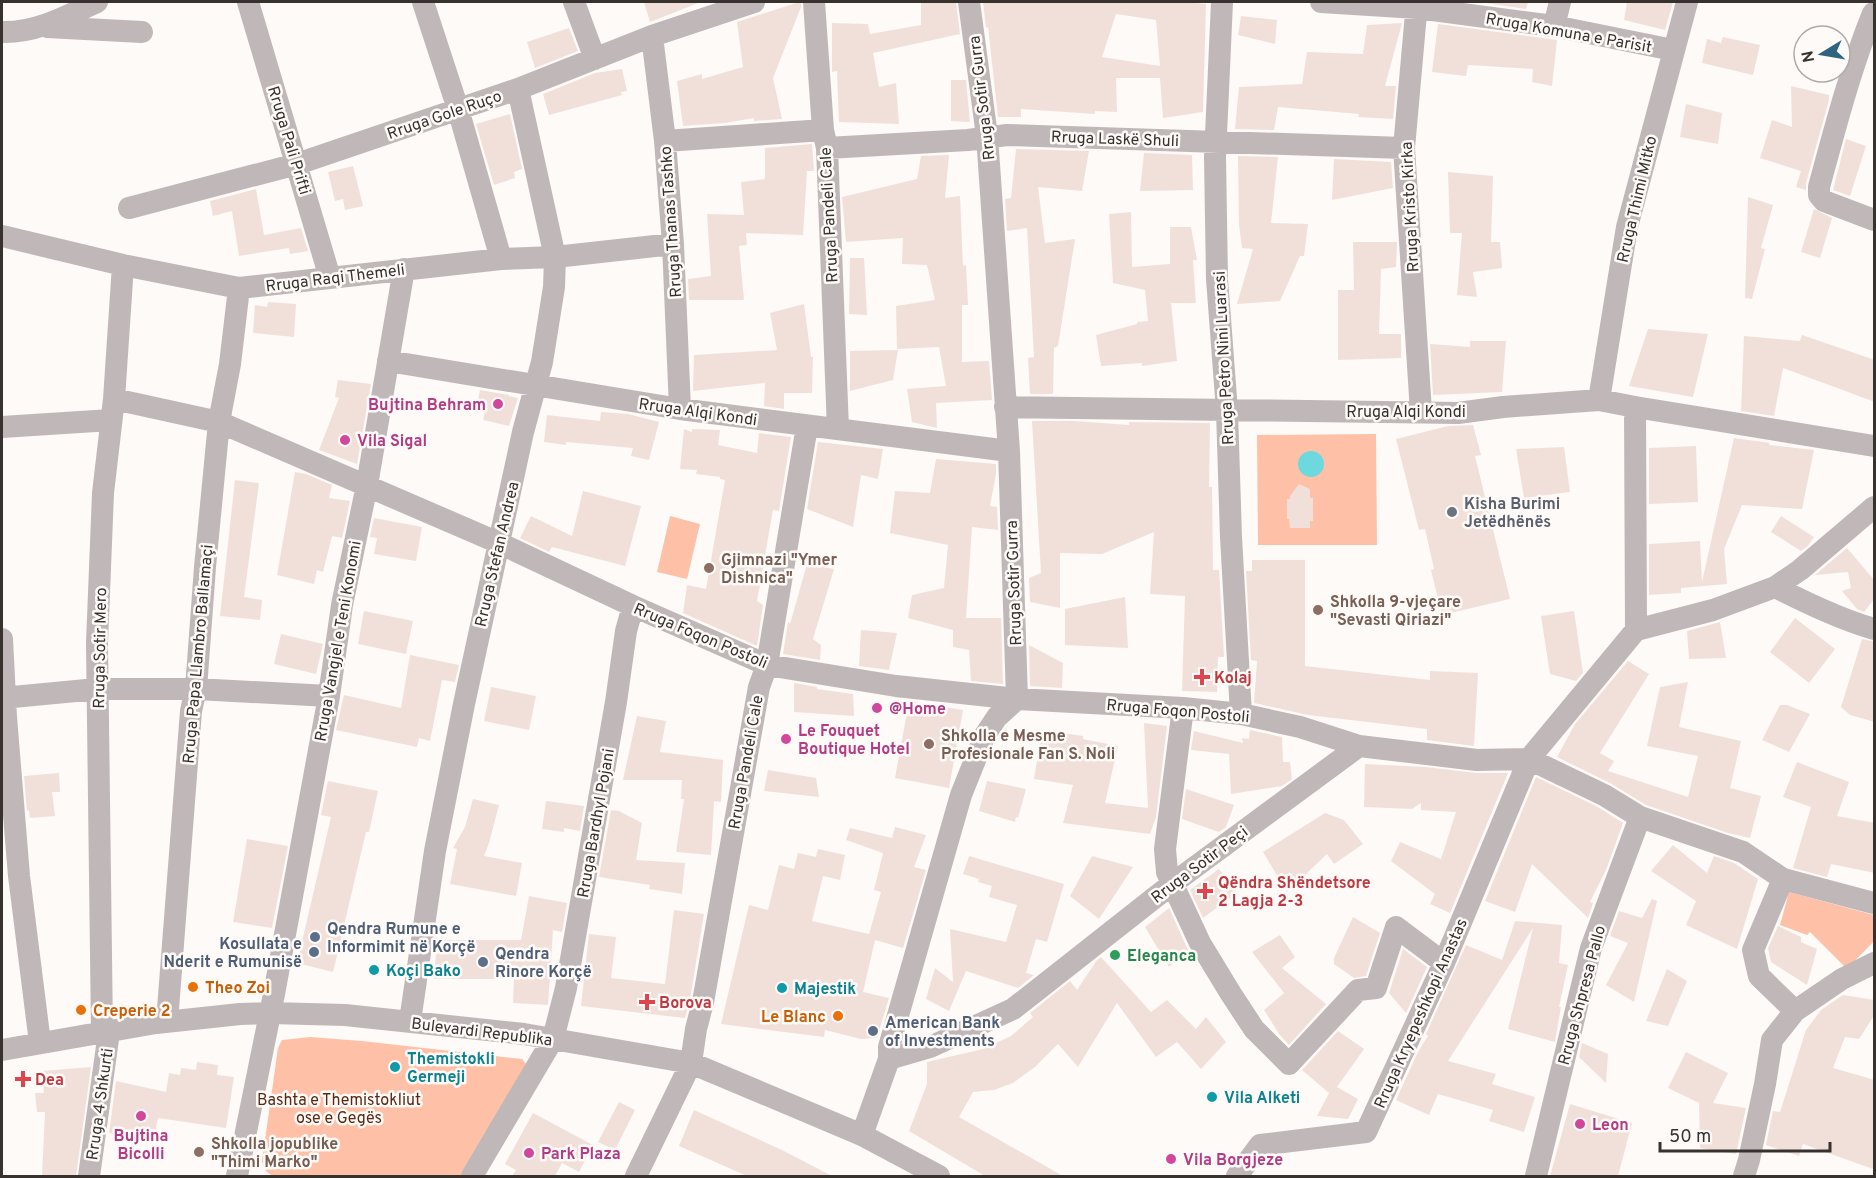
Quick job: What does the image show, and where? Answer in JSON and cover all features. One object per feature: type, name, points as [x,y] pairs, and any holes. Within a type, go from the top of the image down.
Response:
[{"type":"street","points":[[2,32],[16,33],[43,27],[97,2]]},
{"type":"street","name":"Rruga Pali Prifti","points":[[248,2],[330,278]]},
{"type":"street","points":[[423,2],[458,109],[501,259]]},
{"type":"street","points":[[574,2],[595,59]]},
{"type":"street","name":"Rruga Gole Ruço","points":[[129,208],[297,164],[518,89],[729,6],[754,2]]},
{"type":"street","name":"Rruga Pandeli Cale","points":[[814,2],[825,139],[838,429]]},
{"type":"street","name":"Rruga Sotir Gurra","points":[[969,2],[987,136],[1009,452],[1017,699]]},
{"type":"street","name":"Rruga Petro Nini Luarasi","points":[[1222,2],[1216,141],[1217,279],[1227,411],[1231,537],[1241,714]]},
{"type":"street","name":"Rruga Komuna e Parisit","points":[[1321,2],[1417,5],[1554,26],[1673,50]]},
{"type":"street","points":[[1554,26],[1560,2]]},
{"type":"street","name":"Rruga Thimi Mitko","points":[[1599,400],[1627,227],[1687,2]]},
{"type":"street","name":"Rruga Kristo Kirka","points":[[1417,5],[1404,148],[1420,412]]},
{"type":"street","points":[[1872,13],[1866,56],[1822,177],[1819,195],[1824,201],[1875,220]]},
{"type":"street","points":[[43,27],[142,32]]},
{"type":"street","name":"Rruga Thanas Tashko","points":[[652,36],[665,141],[673,244],[680,409]]},
{"type":"street","name":"Rruga Stefan Andrea","points":[[410,1021],[435,851],[499,543],[542,362],[554,287],[555,257],[518,89]]},
{"type":"street","name":"Rruga Laskë Shuli","points":[[665,141],[968,140],[1007,135],[1404,148]]},
{"type":"street","name":"Rruga Raqi Themeli","points":[[2,236],[123,265],[239,288],[501,259],[555,257],[673,244]]},
{"type":"street","name":"Rruga Sotir Mero","points":[[105,1032],[97,643],[103,493],[113,410],[123,265]]},
{"type":"street","name":"Rruga Vangjel e Teni Konomi","points":[[237,1176],[329,696],[346,584],[367,485],[404,269]]},
{"type":"street","name":"Rruga Papa Llambro Ballamaçi","points":[[167,1022],[191,711],[196,689],[219,422],[230,364],[239,288]]},
{"type":"street","name":"Rruga Alqi Kondi","points":[[388,361],[680,409],[1009,452]]},
{"type":"street","name":"Rruga Alqi Kondi","points":[[1005,406],[1458,413],[1503,407],[1599,400],[1875,446]]},
{"type":"street","points":[[1635,407],[1636,630],[1713,610],[1775,587],[1800,570],[1875,507]]},
{"type":"street","name":"Rruga Foqon Postoli","points":[[2,427],[113,410],[219,422],[499,543],[766,665],[896,686],[1017,699],[1183,708],[1241,714],[1300,727],[1359,746]]},
{"type":"street","name":"Rruga Pandeli Cale","points":[[636,1176],[691,1063],[759,687],[766,665],[807,426]]},
{"type":"street","points":[[1775,587],[1860,625],[1875,628]]},
{"type":"street","name":"Rruga Bardhyl Pojani","points":[[472,1176],[553,1040],[566,988],[616,702],[626,631],[633,606]]},
{"type":"street","name":"Rruga Kryepeshkopi Anastas","points":[[1237,1176],[1260,1145],[1366,1132],[1444,963],[1529,759],[1636,630]]},
{"type":"street","points":[[2,639],[4,698],[19,876],[40,1043]]},
{"type":"street","points":[[4,698],[97,689],[196,689],[329,696]]},
{"type":"street","points":[[862,1135],[889,1059],[889,1047],[965,784],[985,735],[997,717],[1017,699]]},
{"type":"street","points":[[1183,708],[1165,849],[1167,872],[1200,943],[1248,1020],[1289,1064],[1358,990],[1376,988],[1396,927],[1444,963]]},
{"type":"street","points":[[1359,746],[1477,760],[1529,759],[1604,795],[1640,817],[1743,852],[1783,879],[1875,903]]},
{"type":"street","name":"Rruga Sotir Peçi","points":[[889,1059],[930,1047],[1013,1009],[1172,884],[1359,746]]},
{"type":"street","name":"Rruga Shpresa Pallo","points":[[1536,1176],[1591,948],[1640,817]]},
{"type":"street","points":[[1783,879],[1753,950],[1759,976],[1795,1011]]},
{"type":"street","points":[[1744,1176],[1758,1117],[1772,1040],[1795,1011],[1842,979],[1874,967]]},
{"type":"street","name":"Bulevardi Republika","points":[[2,1050],[167,1022],[270,1013],[345,1015],[524,1034],[691,1063],[862,1135],[933,1175]]},
{"type":"street","name":"Rruga 4 Shkurti","points":[[89,1176],[105,1032]]},
{"type":"green space","points":[[1376,434],[1377,545],[1258,545],[1257,435]]},
{"type":"green space","points":[[670,516],[700,524],[687,579],[657,572]]},
{"type":"green space","points":[[1789,892],[1874,915],[1874,941],[1847,969],[1810,932],[1807,935],[1780,925]]},
{"type":"green space","name":"Bashta e Themistokliut ose e Gegës","points":[[310,1037],[522,1059],[526,1064],[464,1176],[275,1176],[266,1171],[262,1161],[278,1048],[282,1040]]},
{"type":"water","points":[[1311,451],[1320,455],[1324,464],[1320,473],[1311,477],[1302,473],[1298,464],[1302,455]]},
{"type":"building","points":[[644,2],[701,2],[650,22]]},
{"type":"building","points":[[801,2],[773,78],[782,119],[754,121],[754,118],[683,126],[677,81],[702,74],[702,79],[743,67],[737,22]]},
{"type":"building","points":[[921,2],[956,2],[960,34],[873,53],[879,87],[896,83],[899,124],[839,122],[837,71],[832,72],[832,23],[868,24],[870,34],[921,25]]},
{"type":"building","points":[[983,2],[1185,2],[1206,4],[1203,112],[1163,118],[1160,78],[1116,78],[1117,112],[1095,111],[1095,114],[1021,109],[1021,117],[998,117],[988,27],[986,28]],"holes":[[[1116,14],[1156,20],[1160,66],[1102,57]]]},
{"type":"building","points":[[1487,2],[1528,2],[1526,9]]},
{"type":"building","points":[[1627,2],[1673,2],[1665,30],[1624,20]]},
{"type":"building","points":[[1241,16],[1277,20],[1275,44],[1238,35]]},
{"type":"building","points":[[1402,23],[1385,86],[1396,86],[1393,119],[1278,107],[1274,130],[1235,129],[1239,87],[1302,84],[1307,52],[1363,54],[1367,25]]},
{"type":"building","points":[[1438,24],[1557,40],[1552,86],[1532,82],[1533,69],[1468,65],[1466,76],[1432,72]]},
{"type":"building","points":[[569,28],[578,51],[535,68],[527,42]]},
{"type":"building","points":[[1723,37],[1760,45],[1753,75],[1702,63],[1707,39],[1721,43]]},
{"type":"building","points":[[622,69],[627,91],[621,92],[622,95],[549,115],[543,94],[595,73]]},
{"type":"building","points":[[951,80],[966,80],[970,122],[951,121]]},
{"type":"building","points":[[1791,86],[1829,95],[1806,190],[1796,187],[1801,171],[1760,158],[1772,120],[1792,127]]},
{"type":"building","points":[[1686,104],[1722,113],[1718,144],[1680,137]]},
{"type":"building","points":[[510,114],[522,169],[514,172],[515,178],[494,185],[476,124]]},
{"type":"building","points":[[1846,139],[1866,146],[1850,196],[1833,190]]},
{"type":"building","points":[[812,144],[814,171],[807,171],[803,235],[746,233],[747,245],[739,246],[744,300],[689,300],[688,279],[711,276],[707,214],[744,215],[741,182],[765,179],[765,148]]},
{"type":"building","points":[[1016,149],[1089,151],[1082,191],[1038,187],[1045,243],[1075,239],[1058,346],[1054,348],[1053,394],[1030,394],[1028,358],[1034,357],[1027,228],[1007,231],[1005,199],[1011,198]]},
{"type":"building","points":[[1144,153],[1192,155],[1193,190],[1140,191]]},
{"type":"building","points":[[949,155],[945,198],[960,196],[963,266],[966,265],[968,305],[962,305],[962,362],[989,361],[992,400],[936,403],[937,428],[912,422],[907,389],[946,386],[939,347],[897,349],[896,306],[935,300],[927,265],[902,264],[903,238],[846,242],[842,197],[917,179],[921,156]]},
{"type":"building","points":[[1238,156],[1278,157],[1271,223],[1308,224],[1304,256],[1300,256],[1280,301],[1237,304],[1253,249],[1242,248],[1239,225]]},
{"type":"building","points":[[1334,159],[1391,162],[1393,188],[1332,200]]},
{"type":"building","points":[[353,166],[363,206],[345,210],[343,199],[335,201],[328,172]]},
{"type":"building","points":[[1448,172],[1493,176],[1491,242],[1500,242],[1502,268],[1473,272],[1477,297],[1457,295],[1462,233],[1450,233]]},
{"type":"building","points":[[256,189],[264,235],[301,228],[308,251],[290,254],[289,248],[239,256],[232,211],[213,216],[210,201]]},
{"type":"building","points":[[1748,197],[1773,205],[1761,248],[1765,249],[1752,299],[1745,298]]},
{"type":"building","points":[[1814,209],[1832,218],[1820,258],[1801,252]]},
{"type":"building","points":[[1131,212],[1132,267],[1170,264],[1170,227],[1191,227],[1197,260],[1193,260],[1196,303],[1171,303],[1177,361],[1142,366],[1142,363],[1101,366],[1096,335],[1137,324],[1137,322],[1148,321],[1145,290],[1113,283],[1109,214]]},
{"type":"building","points":[[1353,242],[1397,242],[1396,267],[1381,269],[1379,334],[1401,334],[1401,358],[1338,360],[1338,290],[1354,290]]},
{"type":"building","points":[[850,258],[864,258],[867,315],[849,314]]},
{"type":"building","points":[[268,302],[296,304],[294,337],[253,333],[255,305],[267,307]]},
{"type":"building","points":[[804,304],[811,357],[813,357],[812,393],[784,393],[784,409],[764,406],[765,383],[693,391],[694,355],[777,350],[770,313]]},
{"type":"building","points":[[1648,329],[1708,334],[1693,397],[1629,386]]},
{"type":"building","points":[[1802,335],[1875,360],[1875,402],[1783,368],[1774,416],[1741,411],[1744,336],[1800,341]]},
{"type":"building","points":[[1470,341],[1506,341],[1502,392],[1433,395],[1430,344],[1470,347]]},
{"type":"building","points":[[898,350],[893,380],[850,391],[850,351]]},
{"type":"building","points":[[338,380],[371,384],[357,464],[319,450],[339,398],[335,397]]},
{"type":"building","name":"Bujtina Behram","points":[[480,390],[518,398],[509,426],[483,420],[485,412],[476,410]]},
{"type":"building","points":[[601,412],[628,414],[659,422],[649,460],[631,456],[633,448],[544,442],[547,415],[600,421]]},
{"type":"building","points":[[1032,421],[1129,425],[1129,422],[1210,423],[1209,487],[1212,487],[1213,570],[1219,570],[1224,657],[1218,657],[1217,692],[1182,691],[1185,596],[1150,594],[1154,532],[1102,554],[1060,553],[1060,608],[1030,602],[1029,578],[1041,573]]},
{"type":"building","name":"Kisha Burimi Jetëdhënës","points":[[1473,425],[1481,455],[1475,456],[1510,599],[1442,615],[1431,570],[1434,569],[1425,529],[1419,530],[1396,439],[1448,426]]},
{"type":"building","points":[[684,429],[692,432],[692,429],[720,430],[718,445],[757,453],[759,433],[791,437],[779,511],[773,510],[757,601],[763,605],[757,646],[683,613],[687,585],[706,589],[725,480],[720,477],[696,474],[697,470],[680,469]]},
{"type":"building","points":[[1734,438],[1814,450],[1802,509],[1742,505],[1724,549],[1727,584],[1681,588],[1681,593],[1649,595],[1649,544],[1700,541],[1702,582]]},
{"type":"building","points":[[818,442],[883,449],[878,479],[861,475],[853,527],[807,509]]},
{"type":"building","points":[[1696,446],[1698,502],[1649,504],[1649,448]]},
{"type":"building","points":[[1564,447],[1570,492],[1524,498],[1516,449]]},
{"type":"building","points":[[936,459],[996,464],[990,506],[997,507],[998,530],[972,527],[966,618],[1001,618],[1003,684],[971,681],[969,650],[953,647],[953,630],[908,618],[912,595],[944,588],[948,545],[890,533],[895,491],[930,493]]},
{"type":"building","points":[[295,472],[332,485],[329,498],[350,501],[342,538],[332,536],[323,572],[317,570],[314,584],[277,575]]},
{"type":"building","points":[[235,480],[259,483],[244,597],[262,600],[260,620],[220,616]]},
{"type":"building","points":[[1299,484],[1310,489],[1310,498],[1313,498],[1313,521],[1310,521],[1310,528],[1290,528],[1289,519],[1287,519],[1287,499],[1290,499]]},
{"type":"building","points":[[583,491],[641,506],[625,566],[552,547],[549,552],[520,538],[531,516],[572,536]]},
{"type":"building","points":[[1781,516],[1814,537],[1808,546],[1801,551],[1771,532]]},
{"type":"building","points":[[374,518],[422,527],[416,561],[374,554],[377,538],[370,537]]},
{"type":"building","points":[[1847,548],[1875,581],[1875,598],[1864,612],[1857,609],[1842,591],[1851,588],[1848,572],[1815,575]]},
{"type":"building","points":[[1252,560],[1305,560],[1305,666],[1430,680],[1430,671],[1478,673],[1474,746],[1427,740],[1427,729],[1308,715],[1254,703],[1257,661],[1251,660],[1246,571],[1252,571]]},
{"type":"building","points":[[807,564],[834,569],[813,639],[821,645],[820,660],[783,654],[788,622],[790,624]]},
{"type":"building","points":[[1125,597],[1128,648],[1065,645],[1065,609]]},
{"type":"building","points":[[364,611],[413,621],[406,654],[358,644]]},
{"type":"building","points":[[1574,611],[1583,673],[1576,681],[1550,674],[1541,616]]},
{"type":"building","points":[[1795,618],[1835,649],[1809,683],[1770,652]]},
{"type":"building","points":[[1720,622],[1726,658],[1689,659],[1687,631]]},
{"type":"building","points":[[861,630],[897,633],[889,670],[859,666]]},
{"type":"building","points":[[281,634],[323,644],[316,674],[274,664]]},
{"type":"building","points":[[1862,639],[1875,642],[1875,722],[1850,715],[1841,707]]},
{"type":"building","points":[[1029,645],[1063,663],[1062,688],[1030,686]]},
{"type":"building","points":[[410,655],[459,665],[455,682],[442,680],[430,741],[419,738],[417,747],[336,730],[344,695],[401,708]]},
{"type":"building","points":[[1628,661],[1649,674],[1600,753],[1614,761],[1608,771],[1688,797],[1698,756],[1647,746],[1660,687],[1688,682],[1679,727],[1741,741],[1730,788],[1761,796],[1750,838],[1728,833],[1646,805],[1610,783],[1557,757],[1575,724]]},
{"type":"building","points":[[794,683],[853,694],[854,716],[794,712]]},
{"type":"building","points":[[491,687],[536,696],[529,730],[484,721]]},
{"type":"building","name":"Shkolla e Mesme Profesionale Fan S. Noli","points":[[909,701],[963,710],[949,788],[895,778]]},
{"type":"building","points":[[1780,705],[1787,705],[1810,714],[1789,752],[1762,740]]},
{"type":"building","points":[[637,716],[666,721],[660,752],[723,760],[721,802],[714,801],[711,855],[676,852],[684,799],[681,799],[682,780],[623,780]]},
{"type":"building","points":[[1144,723],[1167,726],[1156,817],[1150,834],[1063,823],[1073,785],[1034,779],[1042,730],[1083,736],[1083,739],[1118,746],[1105,803],[1148,808]]},
{"type":"building","points":[[1250,730],[1282,737],[1283,762],[1290,762],[1292,779],[1282,786],[1231,794],[1229,754],[1191,750],[1194,731],[1243,743],[1242,738],[1249,739]]},
{"type":"building","points":[[1797,762],[1849,782],[1837,816],[1875,823],[1875,873],[1831,864],[1827,877],[1793,868],[1811,807],[1783,797]]},
{"type":"building","points":[[1365,764],[1426,767],[1476,773],[1508,773],[1450,913],[1430,904],[1435,894],[1391,861],[1400,842],[1441,859],[1456,812],[1421,810],[1421,803],[1412,809],[1364,807]]},
{"type":"building","points":[[768,770],[816,778],[819,797],[764,791]]},
{"type":"building","points":[[59,773],[60,792],[52,792],[55,816],[30,818],[29,810],[27,811],[24,776]]},
{"type":"building","points":[[1536,777],[1598,807],[1623,823],[1606,870],[1590,902],[1593,903],[1588,918],[1532,864],[1515,912],[1485,901]]},
{"type":"building","points":[[328,781],[378,791],[333,972],[297,963],[331,817],[321,815]]},
{"type":"building","points":[[987,781],[1026,789],[1015,822],[979,811]]},
{"type":"building","points":[[1186,789],[1234,805],[1226,827],[1219,832],[1182,819]]},
{"type":"building","points":[[473,799],[499,805],[484,856],[522,863],[516,896],[450,884],[457,849],[453,848],[465,827]]},
{"type":"building","points":[[546,801],[584,806],[580,831],[564,828],[564,832],[542,829]]},
{"type":"building","points":[[611,810],[619,811],[642,823],[636,860],[685,863],[682,894],[649,889],[650,885],[599,877]]},
{"type":"building","points":[[1325,813],[1344,820],[1363,844],[1334,864],[1327,854],[1287,892],[1263,852]]},
{"type":"building","points":[[895,827],[926,835],[914,867],[926,870],[903,948],[875,940],[863,992],[889,998],[877,1038],[861,1039],[825,1030],[824,1037],[721,1024],[749,905],[768,910],[779,865],[794,869],[798,853],[816,857],[818,849],[845,855],[840,880],[823,876],[812,921],[869,934],[881,892],[874,890],[883,853],[846,840],[850,828],[892,838]]},
{"type":"building","points":[[247,839],[288,846],[272,928],[233,922]]},
{"type":"building","points":[[1673,845],[1707,873],[1714,856],[1734,863],[1758,879],[1737,949],[1686,925],[1696,901],[1651,871]]},
{"type":"building","points":[[969,856],[1064,884],[1047,942],[1036,939],[1026,973],[1034,975],[1018,988],[966,971],[949,1011],[926,999],[935,968],[953,982],[950,929],[1006,942],[1017,905],[989,897],[992,886],[963,874]]},
{"type":"building","points":[[1092,856],[1133,867],[1099,919],[1070,896]]},
{"type":"building","points":[[1219,869],[1237,893],[1203,918],[1190,890]]},
{"type":"building","points":[[529,896],[567,903],[562,932],[553,930],[548,1005],[513,1003],[514,979],[434,979],[437,940],[521,940]]},
{"type":"building","points":[[1652,899],[1657,901],[1634,1002],[1606,985],[1628,943],[1610,936],[1619,911],[1642,918]]},
{"type":"building","points":[[1169,908],[1188,950],[1169,967],[1145,927]]},
{"type":"building","points":[[674,910],[704,914],[685,1018],[581,1006],[589,934],[616,937],[611,978],[665,984]]},
{"type":"building","points":[[1353,917],[1380,933],[1366,976],[1354,978],[1334,964],[1334,958]]},
{"type":"building","points":[[1515,921],[1562,925],[1559,963],[1568,965],[1559,1007],[1561,1007],[1555,1042],[1508,1029],[1533,928],[1448,1061],[1496,1074],[1492,1084],[1535,1097],[1524,1132],[1489,1121],[1493,1110],[1438,1094],[1429,1115],[1396,1100],[1428,1036],[1426,1034],[1466,945],[1502,960]]},
{"type":"building","points":[[1778,926],[1801,937],[1801,942],[1817,949],[1807,985],[1771,962],[1768,948]]},
{"type":"building","points":[[1280,935],[1295,957],[1282,968],[1326,1004],[1289,1045],[1264,1010],[1284,993],[1252,952]]},
{"type":"building","points":[[1403,949],[1427,967],[1406,1013],[1389,993]]},
{"type":"building","points":[[1101,957],[1151,1012],[1167,1000],[1196,1029],[1206,1017],[1226,1042],[1201,1069],[1177,1042],[1156,1057],[1117,1003],[1078,1067],[1058,1044],[1035,1067],[1013,1083],[994,1090],[973,1092],[959,1117],[1063,1176],[985,1176],[909,1131],[927,1084],[927,1062],[983,1049],[1011,1036],[1033,1017],[1030,1013],[1070,981],[1077,990]]},
{"type":"building","points":[[1667,969],[1687,981],[1668,1026],[1646,1021]]},
{"type":"building","points":[[1843,995],[1875,1000],[1875,1014],[1859,1039],[1845,1037],[1833,1068],[1875,1080],[1873,1169],[1803,1144],[1799,1156],[1766,1145],[1773,1111],[1780,1112],[1806,1030],[1821,1010]]},
{"type":"building","points":[[1338,1031],[1364,1049],[1337,1087],[1358,1099],[1348,1119],[1317,1116],[1329,1093],[1302,1070]]},
{"type":"building","points":[[1582,1043],[1608,1054],[1606,1083],[1579,1057]]},
{"type":"building","points":[[1686,1052],[1728,1073],[1713,1103],[1746,1108],[1736,1154],[1700,1148],[1699,1103],[1668,1088]]},
{"type":"building","points":[[197,1062],[218,1065],[217,1075],[234,1077],[226,1128],[158,1118],[153,1143],[109,1133],[116,1081],[166,1092],[169,1073],[180,1075],[181,1068],[196,1070]]},
{"type":"building","points":[[91,1067],[76,1176],[42,1176],[45,1112],[37,1112],[35,1093],[44,1093],[42,1071]]},
{"type":"building","points":[[619,1102],[635,1110],[615,1150],[598,1142]]},
{"type":"building","points":[[1570,1104],[1632,1123],[1618,1176],[1550,1176]]},
{"type":"building","points":[[694,1110],[782,1150],[832,1176],[747,1176],[679,1146]]},
{"type":"building","points":[[533,1113],[593,1145],[579,1172],[562,1163],[555,1176],[512,1176],[516,1170],[505,1164]]},
{"type":"place","name":"Bujtina Behram","points":[[498,404]]},
{"type":"place","name":"Vila Sigal","points":[[345,440]]},
{"type":"place","name":"Kisha Burimi Jetëdhënës","points":[[1452,512]]},
{"type":"place","name":"Gjimnazi \"Ymer Dishnica\"","points":[[709,568]]},
{"type":"place","name":"Shkolla 9-vjeçare \"Sevasti Qiriazi\"","points":[[1318,610]]},
{"type":"place","name":"Kolaj","points":[[1202,677]]},
{"type":"place","name":"@Home","points":[[877,708]]},
{"type":"place","name":"Le Fouquet Boutique Hotel","points":[[786,739]]},
{"type":"place","name":"Shkolla e Mesme Profesionale Fan S. Noli","points":[[929,744]]},
{"type":"place","name":"Qëndra Shëndetsore 2 Lagja 2-3","points":[[1205,891]]},
{"type":"place","name":"Qendra Rumune e Informimit në Korçë","points":[[315,937]]},
{"type":"place","name":"Kosullata e Nderit e Rumunisë","points":[[314,952]]},
{"type":"place","name":"Eleganca","points":[[1115,955]]},
{"type":"place","name":"Qendra Rinore Korçë","points":[[483,962]]},
{"type":"place","name":"Koçi Bako","points":[[374,970]]},
{"type":"place","name":"Theo Zoi","points":[[193,987]]},
{"type":"place","name":"Majestik","points":[[782,988]]},
{"type":"place","name":"Borova","points":[[647,1002]]},
{"type":"place","name":"Creperie 2","points":[[81,1010]]},
{"type":"place","name":"Le Blanc","points":[[838,1016]]},
{"type":"place","name":"American Bank of Investments","points":[[873,1031]]},
{"type":"place","name":"Themistokli Germeji","points":[[395,1067]]},
{"type":"place","name":"Dea","points":[[23,1079]]},
{"type":"place","name":"Vila Alketi","points":[[1212,1097]]},
{"type":"place","name":"Bujtina Bicolli","points":[[141,1116]]},
{"type":"place","name":"Leon","points":[[1580,1124]]},
{"type":"place","name":"Shkolla jopublike \"Thimi Marko\"","points":[[199,1152]]},
{"type":"place","name":"Park Plaza","points":[[529,1153]]},
{"type":"place","name":"Vila Borgjeze","points":[[1171,1159]]}]
